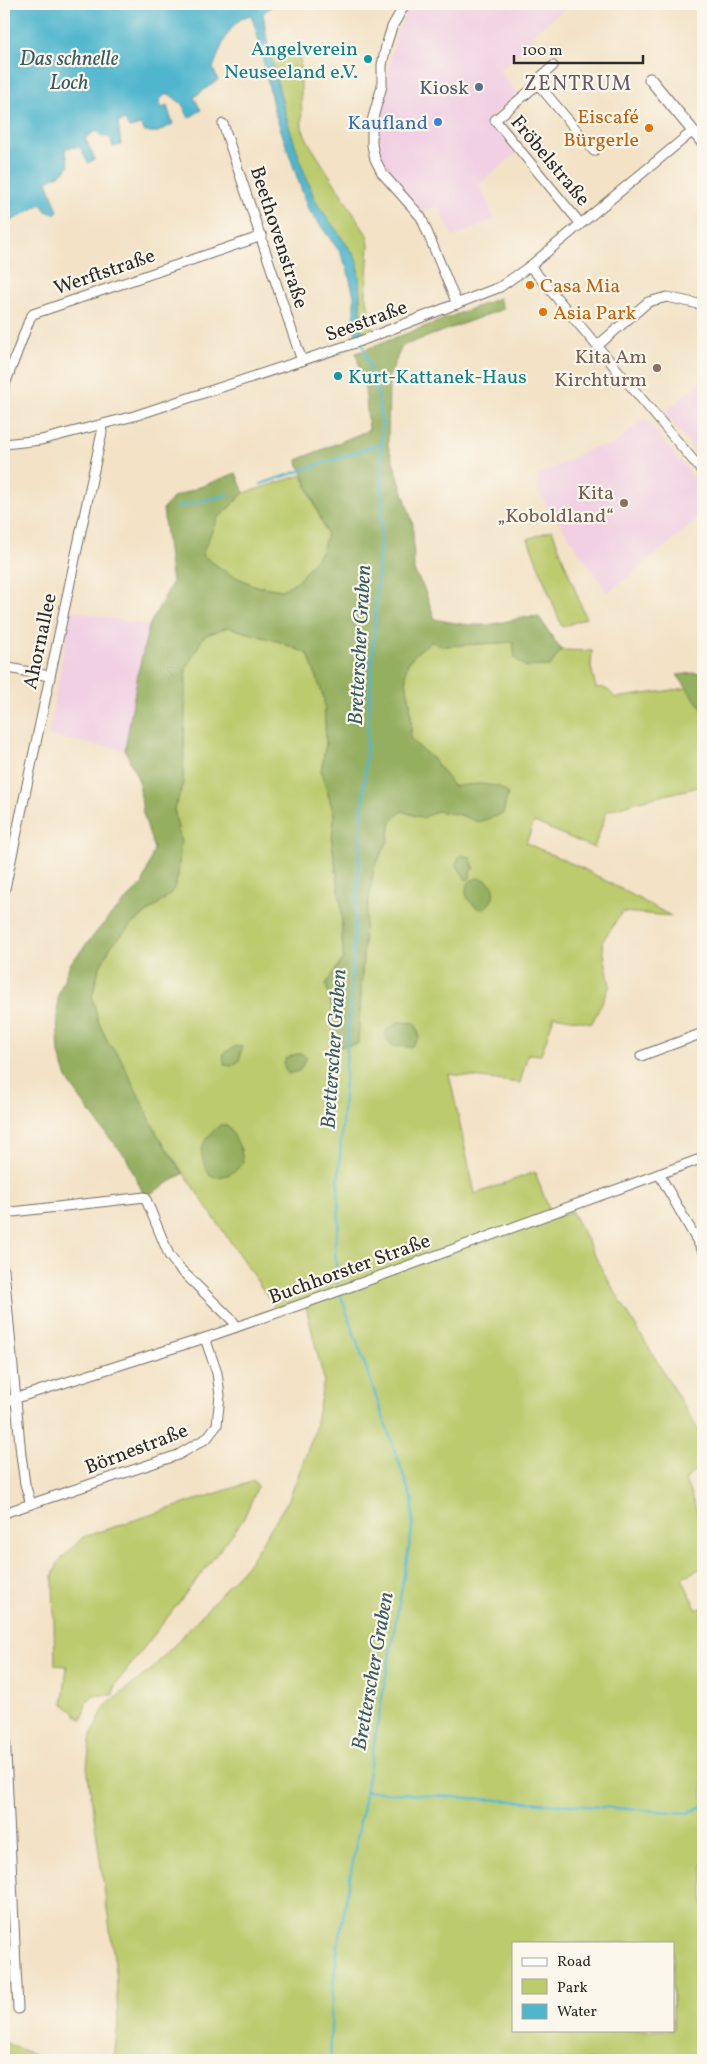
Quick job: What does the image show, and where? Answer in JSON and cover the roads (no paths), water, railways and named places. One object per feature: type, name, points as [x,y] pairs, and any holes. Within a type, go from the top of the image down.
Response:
[{"type":"main road","points":[[650,79],[703,143]]},
{"type":"street","points":[[405,4],[392,27],[386,46],[382,65],[382,86],[372,121],[372,145],[375,159],[382,173],[421,217],[457,304]]},
{"type":"street","points":[[554,66],[536,80],[594,151]]},
{"type":"street","name":"Fröbelstraße","points":[[538,84],[496,120],[580,223]]},
{"type":"street","name":"Beethovenstraße","points":[[223,124],[262,236],[302,361]]},
{"type":"street","name":"Seestraße","points":[[4,444],[41,440],[134,416],[373,337],[500,287],[530,266],[693,131]]},
{"type":"street","name":"Werftstraße","points":[[4,386],[33,314],[262,236]]},
{"type":"street","points":[[530,266],[703,472]]},
{"type":"street","points":[[598,346],[648,302],[667,297],[703,305]]},
{"type":"street","name":"Ahornallee","points":[[4,893],[102,432],[101,426]]},
{"type":"street","points":[[4,666],[49,676]]},
{"type":"street","points":[[641,1056],[703,1033]]},
{"type":"street","name":"Buchhorster Straße","points":[[4,1402],[205,1338],[703,1158]]},
{"type":"street","points":[[659,1174],[703,1251]]},
{"type":"street","points":[[4,1213],[145,1197],[169,1255],[178,1267],[233,1321],[236,1327]]},
{"type":"street","points":[[4,1270],[21,1455],[25,1484],[31,1504]]},
{"type":"street","name":"Börnestraße","points":[[4,1513],[178,1455],[207,1438],[217,1425],[220,1395],[217,1373],[205,1338]]},
{"type":"street","points":[[4,1711],[18,2010]]},
{"type":"street","points":[[4,1957],[14,1956]]},
{"type":"water","name":"Das schnelle Loch","points":[[4,4],[275,4],[263,13],[268,47],[286,117],[316,202],[354,255],[358,264],[362,334],[356,336],[354,327],[354,296],[347,268],[340,252],[308,209],[274,110],[257,33],[251,15],[237,22],[227,36],[213,68],[218,80],[194,97],[201,110],[189,118],[182,104],[169,94],[163,96],[159,101],[162,108],[167,106],[173,124],[158,132],[145,132],[141,125],[129,128],[125,120],[118,123],[121,145],[113,147],[110,137],[102,137],[96,131],[85,138],[95,159],[88,163],[80,147],[65,148],[69,165],[64,172],[47,181],[58,211],[54,214],[46,211],[41,204],[4,225]]},
{"type":"waterway","name":"Bretterscher Graben","points":[[337,1284],[335,1243],[339,1224],[338,1186],[382,512],[382,425],[377,391],[359,332]]},
{"type":"waterway","points":[[261,484],[383,443]]},
{"type":"waterway","points":[[177,507],[229,494]]},
{"type":"waterway","name":"Bretterscher Graben","points":[[331,2060],[332,2002],[338,1945],[412,1530],[413,1503],[341,1296]]},
{"type":"waterway","points":[[366,1791],[688,1813],[703,1806]]},
{"type":"waterway","points":[[4,2054],[19,2060]]},
{"type":"place","name":"Angelverein Neuseeland e.V.","points":[[368,59]]},
{"type":"place","name":"Kiosk","points":[[479,87]]},
{"type":"place","name":"Kaufland","points":[[438,122]]},
{"type":"place","name":"Eiscafé Bürgerle","points":[[649,128]]},
{"type":"place","name":"Casa Mia","points":[[530,285]]},
{"type":"place","name":"Asia Park","points":[[543,312]]},
{"type":"place","name":"Kita Am Kirchturm","points":[[657,368]]},
{"type":"place","name":"Kurt-Kattanek-Haus","points":[[338,376]]},
{"type":"place","name":"Kita „Koboldland“","points":[[624,503]]},
{"type":"district","name":"ZENTRUM","points":[[578,83]]}]
